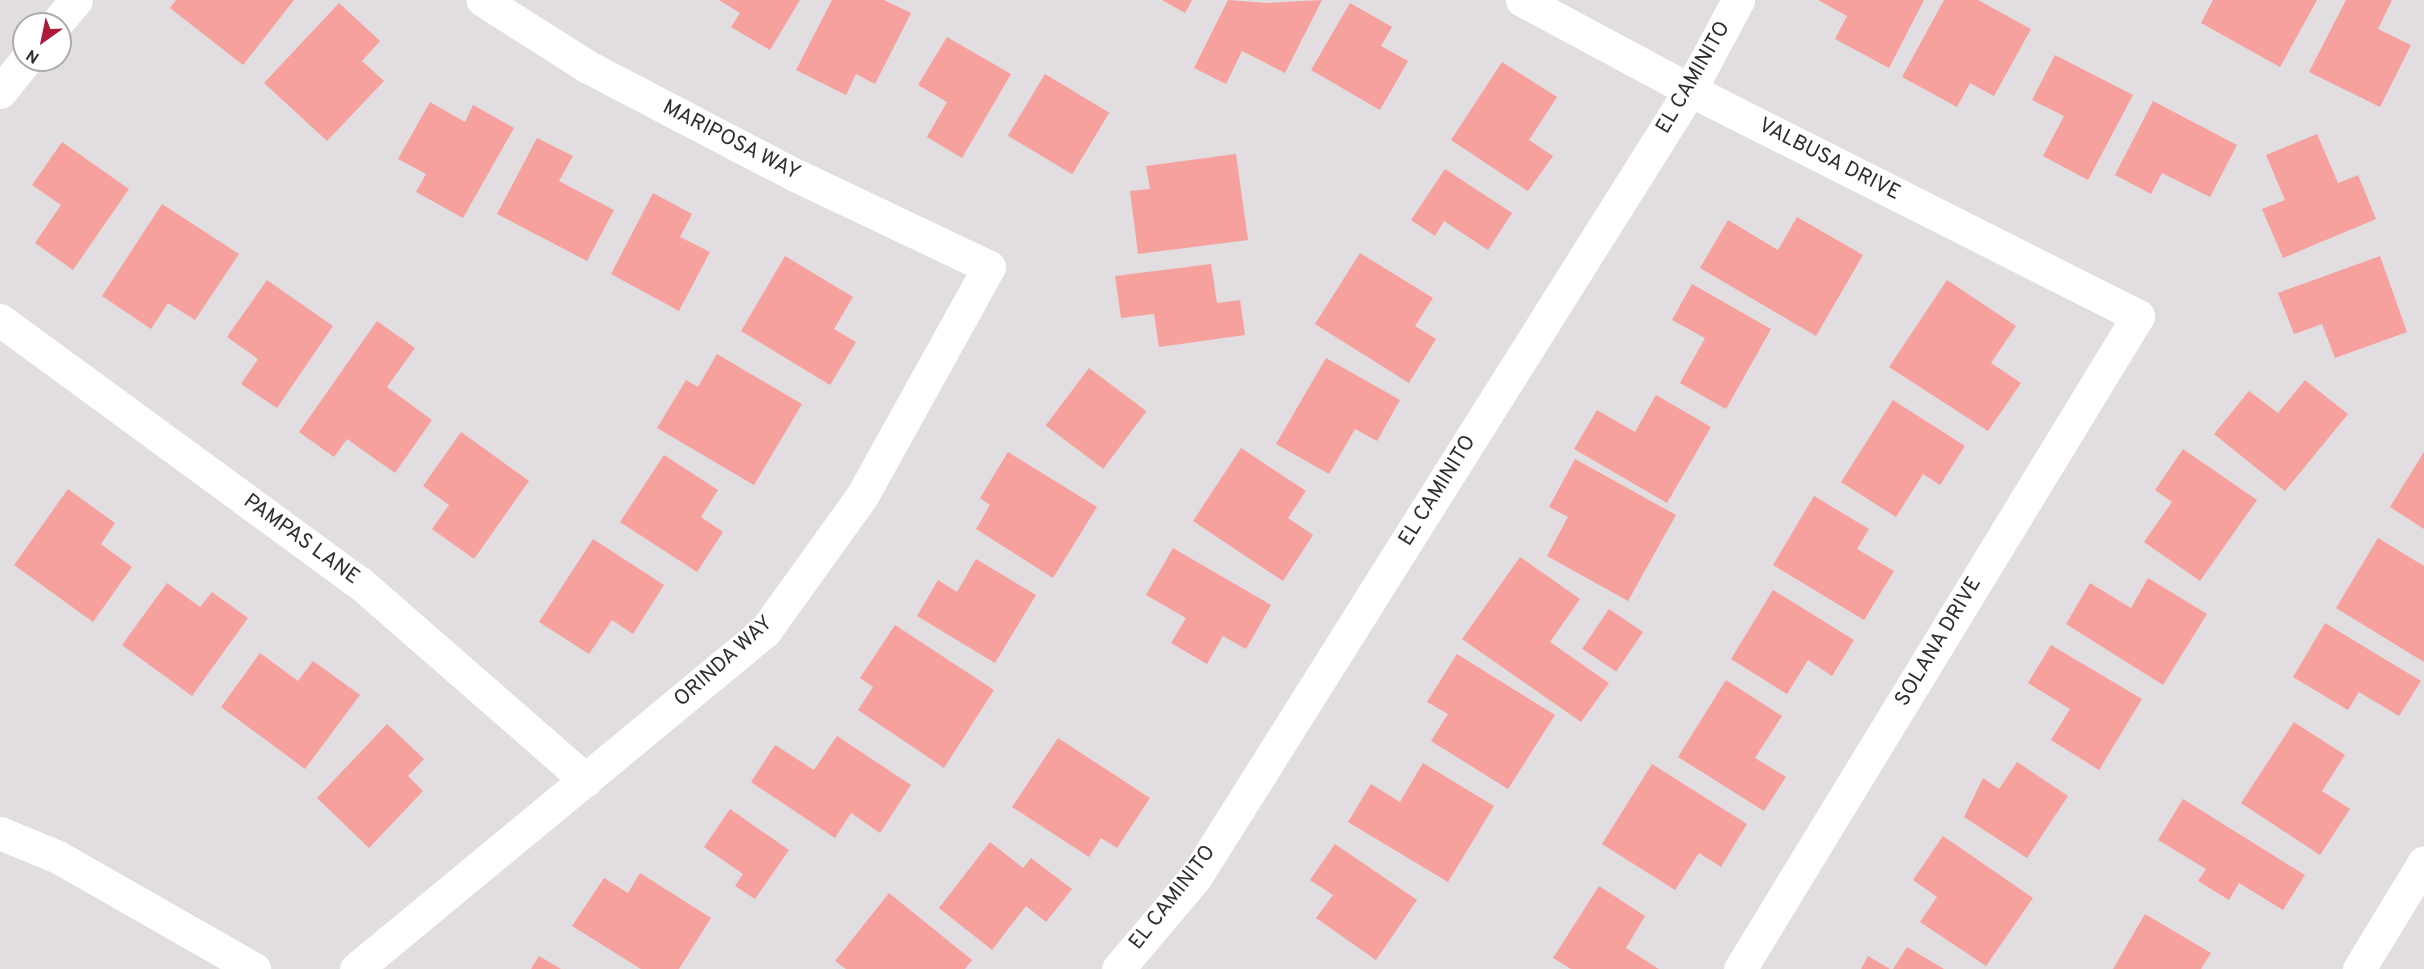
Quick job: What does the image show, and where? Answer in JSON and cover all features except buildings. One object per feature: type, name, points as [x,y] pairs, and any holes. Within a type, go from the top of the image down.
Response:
[{"type":"street","points":[[66,12],[76,0]]},
{"type":"street","name":"MARIPOSA WAY","points":[[483,0],[588,67],[795,175],[988,267]]},
{"type":"street","name":"VALBUSA DRIVE","points":[[1522,0],[1690,90],[2138,316]]},
{"type":"street","name":"EL CAMINITO","points":[[1118,969],[1195,878],[1690,90],[1738,0]]},
{"type":"street","points":[[0,92],[16,72]]},
{"type":"street","name":"ORINDA WAY","points":[[356,969],[765,631],[862,496],[988,267]]},
{"type":"street","name":"SOLANA DRIVE","points":[[1740,969],[2138,316]]},
{"type":"street","name":"PAMPAS LANE","points":[[0,320],[360,583],[586,780]]},
{"type":"street","points":[[0,833],[58,856],[254,969]]},
{"type":"street","points":[[2359,969],[2424,862]]}]
